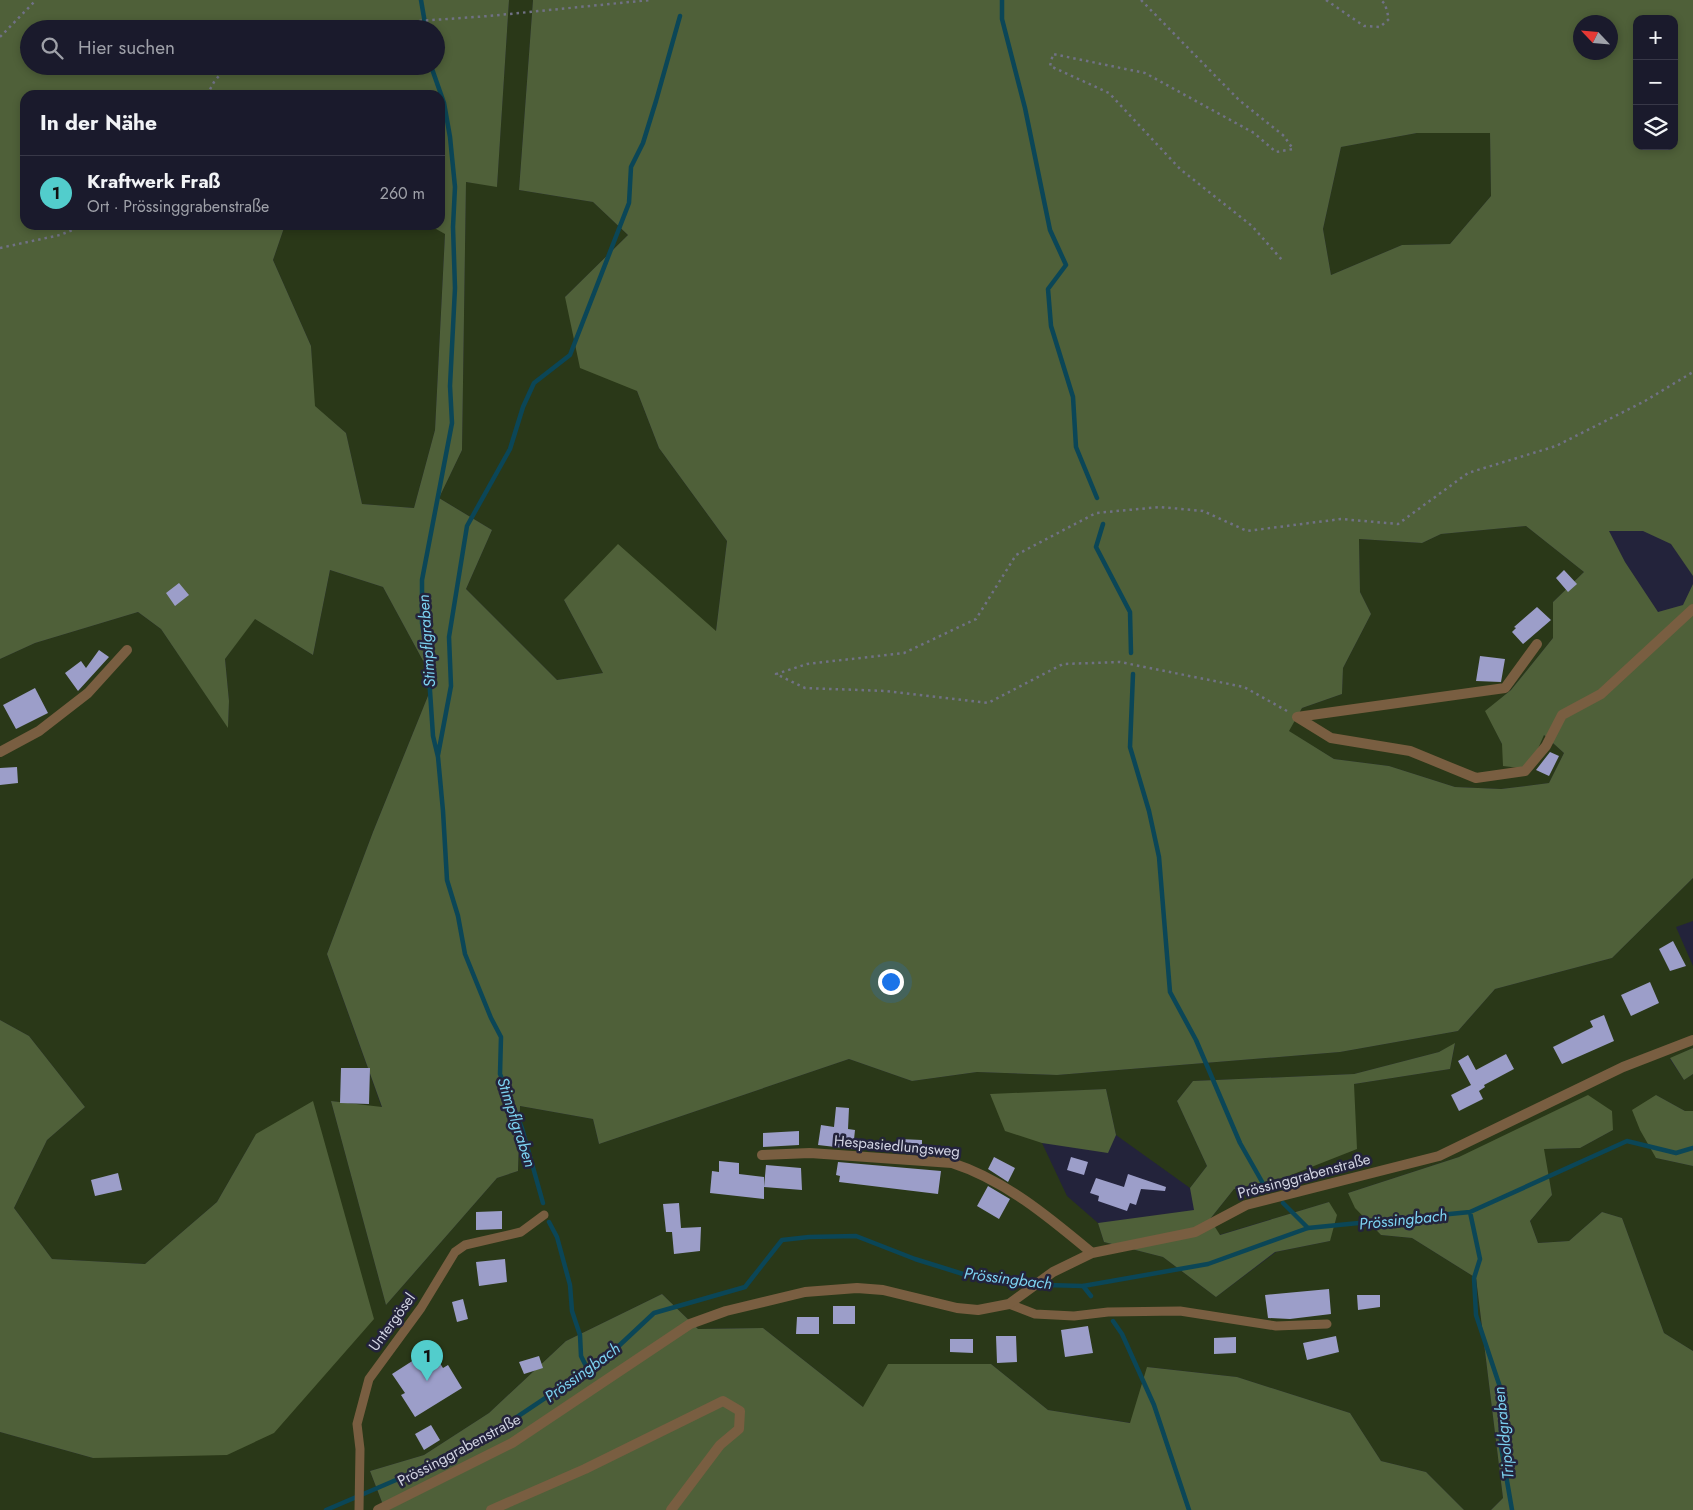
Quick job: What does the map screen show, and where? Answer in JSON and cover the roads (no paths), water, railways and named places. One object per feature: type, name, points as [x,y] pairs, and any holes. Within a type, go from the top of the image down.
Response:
[{"type":"street","points":[[1536,644],[1505,688],[1297,717],[1331,738],[1410,751],[1476,778],[1525,771],[1546,746],[1562,715],[1601,694],[1693,609]]},
{"type":"street","points":[[0,752],[39,731],[88,693],[127,650]]},
{"type":"street","name":"Prössinggrabenstraße","points":[[378,1510],[512,1442],[690,1324],[726,1311],[805,1292],[857,1288],[883,1290],[957,1308],[978,1310],[1009,1304],[1071,1261],[1092,1253],[1195,1232],[1246,1205],[1439,1156],[1623,1067],[1693,1040]]},
{"type":"street","name":"Hespasiedlungsweg","points":[[762,1155],[810,1153],[952,1163],[969,1168],[1040,1209],[1092,1253]]},
{"type":"street","points":[[491,1510],[585,1469],[724,1401],[740,1411],[739,1429],[720,1445],[671,1510]]},
{"type":"lane","name":"Untergösel","points":[[359,1508],[360,1449],[356,1424],[369,1379],[421,1308],[454,1252],[465,1244],[521,1232],[544,1215]]},
{"type":"lane","points":[[1009,1304],[1035,1314],[1074,1316],[1108,1312],[1180,1311],[1276,1326],[1327,1324]]},
{"type":"waterway","name":"Stimpflgraben","points":[[421,0],[424,20]]},
{"type":"waterway","points":[[1002,0],[1002,19],[1025,108],[1050,230],[1066,265],[1048,289],[1051,326],[1073,397],[1076,447],[1097,498]]},
{"type":"waterway","points":[[438,755],[451,686],[449,637],[467,526],[510,449],[523,407],[534,383],[570,355],[629,203],[631,167],[643,143],[680,16]]},
{"type":"waterway","name":"Stimpflgraben","points":[[434,75],[439,90]]},
{"type":"waterway","name":"Stimpflgraben","points":[[445,109],[455,187],[453,227],[455,288],[450,386],[452,423],[422,580],[422,623],[428,661],[433,736],[438,757],[447,880],[458,916],[465,954],[491,1018],[501,1037],[500,1074],[522,1128],[543,1203]]},
{"type":"waterway","points":[[1103,524],[1096,547],[1130,612],[1131,653]]},
{"type":"waterway","points":[[1133,674],[1130,747],[1149,811],[1159,857],[1170,992],[1196,1040],[1240,1143],[1265,1187]]},
{"type":"waterway","name":"Prössingbach","points":[[326,1510],[403,1477],[502,1427],[608,1356],[654,1313],[745,1287],[782,1240],[809,1237],[856,1236],[915,1259],[963,1274],[1046,1285],[1083,1286],[1208,1264],[1308,1228],[1470,1212],[1627,1141],[1676,1153],[1693,1148]]},
{"type":"waterway","points":[[1283,1203],[1308,1228]]},
{"type":"waterway","name":"Tripoldgraben","points":[[1470,1212],[1480,1259],[1474,1278],[1476,1315],[1501,1390],[1501,1446],[1512,1510]]},
{"type":"waterway","name":"Stimpflgraben","points":[[549,1222],[557,1237],[570,1285],[572,1311],[580,1335],[581,1356],[588,1370]]},
{"type":"waterway","points":[[1083,1286],[1091,1296]]},
{"type":"waterway","points":[[1113,1321],[1122,1334],[1154,1405],[1189,1510]]},
{"type":"place","name":"Kraftwerk Fraß","points":[[427,1381]]}]
